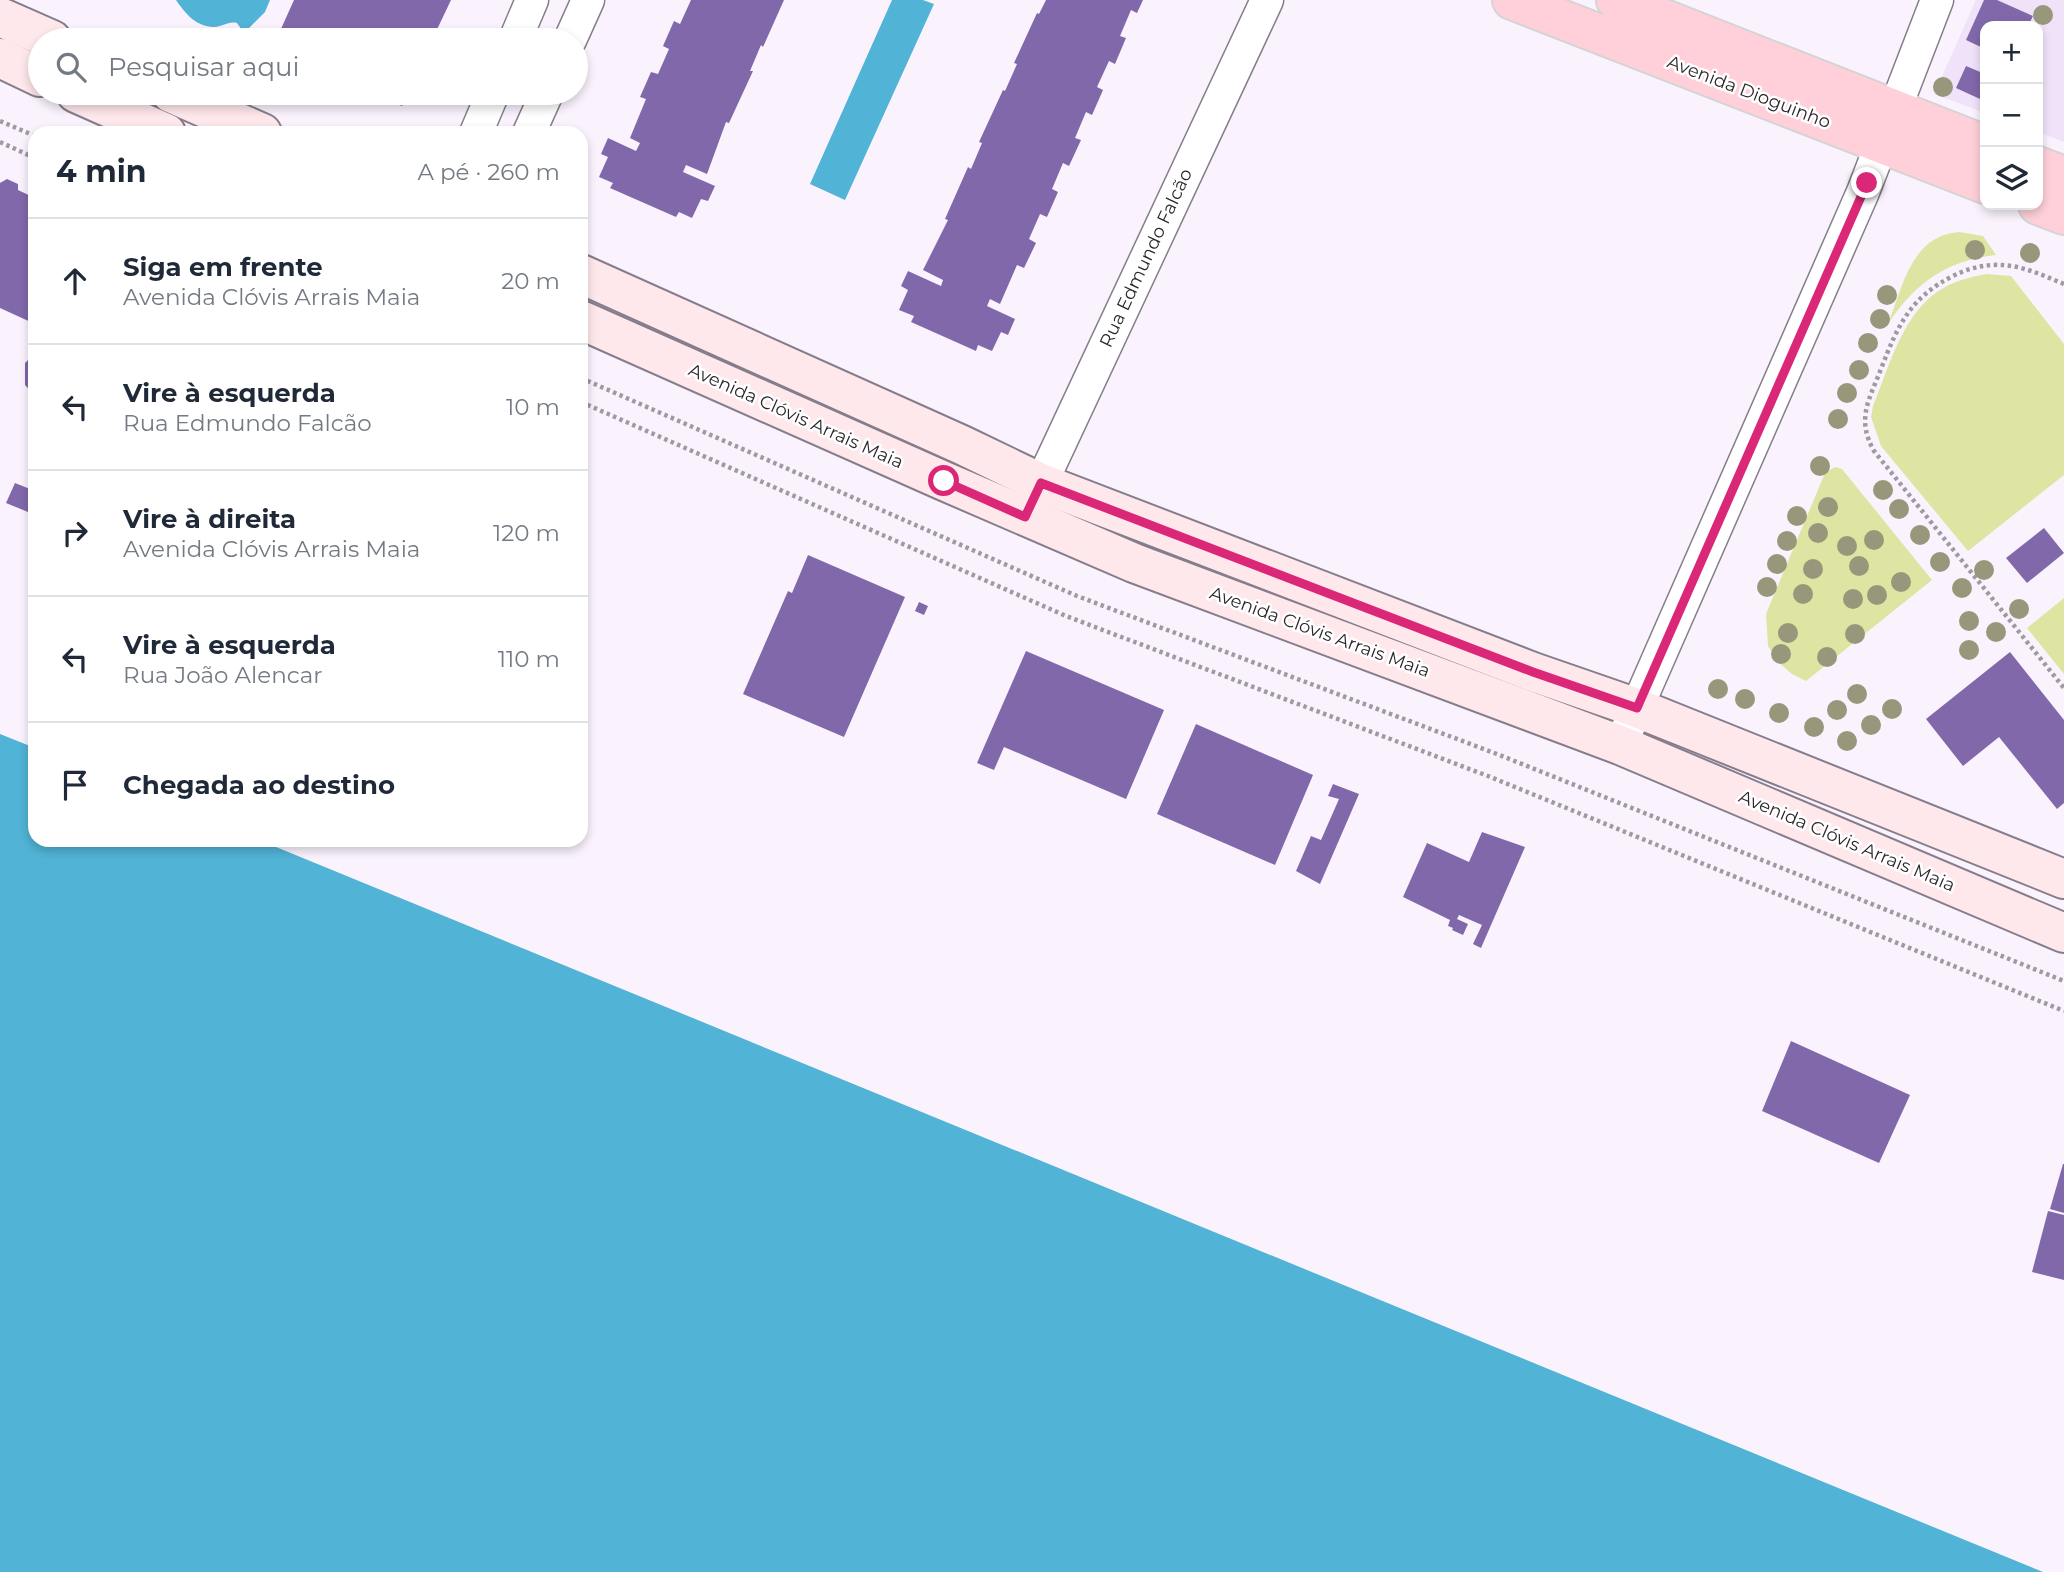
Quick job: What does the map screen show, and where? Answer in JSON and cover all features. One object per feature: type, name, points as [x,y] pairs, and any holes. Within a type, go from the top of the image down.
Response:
[{"type":"main road","name":"Avenida Dioguinho","points":[[1512,0],[1888,127],[1980,144]]},
{"type":"main road","name":"Avenida Dioguinho","points":[[1616,0],[1888,127],[1980,181]]},
{"type":"main road","points":[[0,17],[28,29]]},
{"type":"main road","points":[[0,58],[28,71]]},
{"type":"main road","points":[[103,105],[150,126]]},
{"type":"main road","points":[[198,105],[246,126]]},
{"type":"main road","points":[[2043,168],[2064,176]]},
{"type":"main road","points":[[2043,207],[2064,215]]},
{"type":"main road","points":[[588,277],[1041,483],[1533,672],[1637,708],[2064,879]]},
{"type":"main road","name":"Avenida Clóvis Arrais Maia","points":[[588,323],[1134,563],[1620,745],[2064,933]]},
{"type":"street","points":[[520,28],[532,0]]},
{"type":"street","points":[[575,28],[588,0]]},
{"type":"street","name":"Rua Edmundo Falcão","points":[[1025,517],[1267,0]]},
{"type":"street","points":[[1620,745],[1863,192],[1937,0]]},
{"type":"street","points":[[479,126],[488,105]]},
{"type":"street","points":[[532,126],[542,105]]},
{"type":"path","points":[[0,121],[28,133]]},
{"type":"path","points":[[0,142],[28,155]]},
{"type":"path","points":[[2064,284],[2026,269],[1985,265],[1962,272],[1931,288],[1907,312],[1895,332],[1864,412],[1866,437],[1879,457],[2064,688]]},
{"type":"path","points":[[588,381],[1077,596],[1497,754],[2064,981]]},
{"type":"path","points":[[588,405],[1066,616],[1488,776],[2064,1011]]},
{"type":"shaded area","points":[[1976,0],[2064,0],[2064,142],[2043,134],[2043,21],[1980,21],[1980,111],[1934,94]]},
{"type":"green space","points":[[1959,232],[1983,236],[1996,255],[1962,262],[1934,276],[1909,297],[1888,324],[1904,279],[1919,253],[1943,236]]},
{"type":"green space","points":[[1986,274],[2011,276],[2064,344],[2064,475],[1968,551],[1881,446],[1871,417],[1892,356],[1918,310],[1945,287]]},
{"type":"green space","points":[[1835,467],[1842,469],[1932,580],[1806,681],[1778,662],[1768,646],[1766,614],[1825,473]]},
{"type":"green space","points":[[2064,598],[2064,674],[2027,628]]},
{"type":"water","points":[[176,0],[270,0],[265,12],[249,28],[240,28],[237,23],[214,27],[202,25],[187,14]]},
{"type":"water","points":[[892,0],[923,0],[934,4],[845,200],[810,184]]},
{"type":"water","points":[[0,734],[28,745],[28,847],[276,847],[2043,1572],[0,1572]]},
{"type":"building","points":[[294,0],[451,0],[438,28],[281,28]]},
{"type":"building","points":[[691,0],[784,0],[763,47],[761,45],[750,71],[753,71],[729,123],[726,122],[707,174],[686,165],[683,172],[715,186],[708,201],[701,199],[692,218],[679,212],[676,217],[610,188],[613,183],[599,177],[608,157],[601,154],[608,138],[636,151],[640,143],[630,138],[646,99],[640,97],[651,72],[658,74],[669,49],[663,46],[674,21],[680,24]]},
{"type":"building","points":[[1046,0],[1143,0],[1137,13],[1131,10],[1120,36],[1126,38],[1115,64],[1109,61],[1097,87],[1103,90],[1092,115],[1086,112],[1075,138],[1081,140],[1069,166],[1063,163],[1052,189],[1058,192],[1047,217],[1040,214],[1029,239],[1036,243],[1024,268],[1017,265],[1000,304],[990,299],[987,306],[1015,319],[1008,335],[1001,332],[992,351],[978,345],[976,351],[911,322],[914,316],[899,310],[908,290],[901,286],[908,271],[941,286],[943,280],[923,270],[948,220],[945,219],[968,167],[971,169],[982,143],[979,142],[1017,64],[1014,63],[1037,13],[1039,14]]},
{"type":"building","points":[[1984,0],[1997,0],[2033,16],[2030,21],[1980,21],[1980,47],[1966,40]]},
{"type":"building","points":[[1966,66],[1980,72],[1980,99],[1956,88]]},
{"type":"building","points":[[7,179],[18,184],[18,190],[28,195],[28,321],[0,308],[0,183]]},
{"type":"building","points":[[28,360],[28,388],[25,385],[25,363]]},
{"type":"building","points":[[15,483],[28,488],[28,512],[6,503]]},
{"type":"building","points":[[2044,528],[2064,553],[2027,583],[2006,558]]},
{"type":"building","points":[[808,555],[905,597],[844,737],[743,694],[788,591],[792,593]]},
{"type":"building","points":[[919,602],[928,606],[924,615],[915,611]]},
{"type":"building","points":[[1026,651],[1164,710],[1126,799],[1004,747],[994,770],[977,763]]},
{"type":"building","points":[[2010,652],[2064,720],[2064,803],[2057,809],[1999,737],[1963,766],[1926,719]]},
{"type":"building","points":[[1196,724],[1313,775],[1275,865],[1157,814]]},
{"type":"building","points":[[1333,784],[1359,794],[1320,884],[1296,871],[1311,836],[1321,840],[1339,799],[1328,796]]},
{"type":"building","points":[[1482,832],[1525,847],[1481,948],[1473,944],[1482,925],[1459,915],[1457,919],[1468,924],[1463,935],[1448,926],[1450,920],[1403,897],[1427,843],[1469,862]]},
{"type":"building","points":[[1791,1041],[1910,1095],[1879,1163],[1762,1111]]},
{"type":"building","points":[[2064,1164],[2064,1213],[2050,1209]]},
{"type":"building","points":[[2048,1211],[2064,1215],[2064,1280],[2032,1272]]},
{"type":"route","points":[[944,481],[1025,517],[1041,483],[1533,672],[1637,708],[1867,183]]}]
